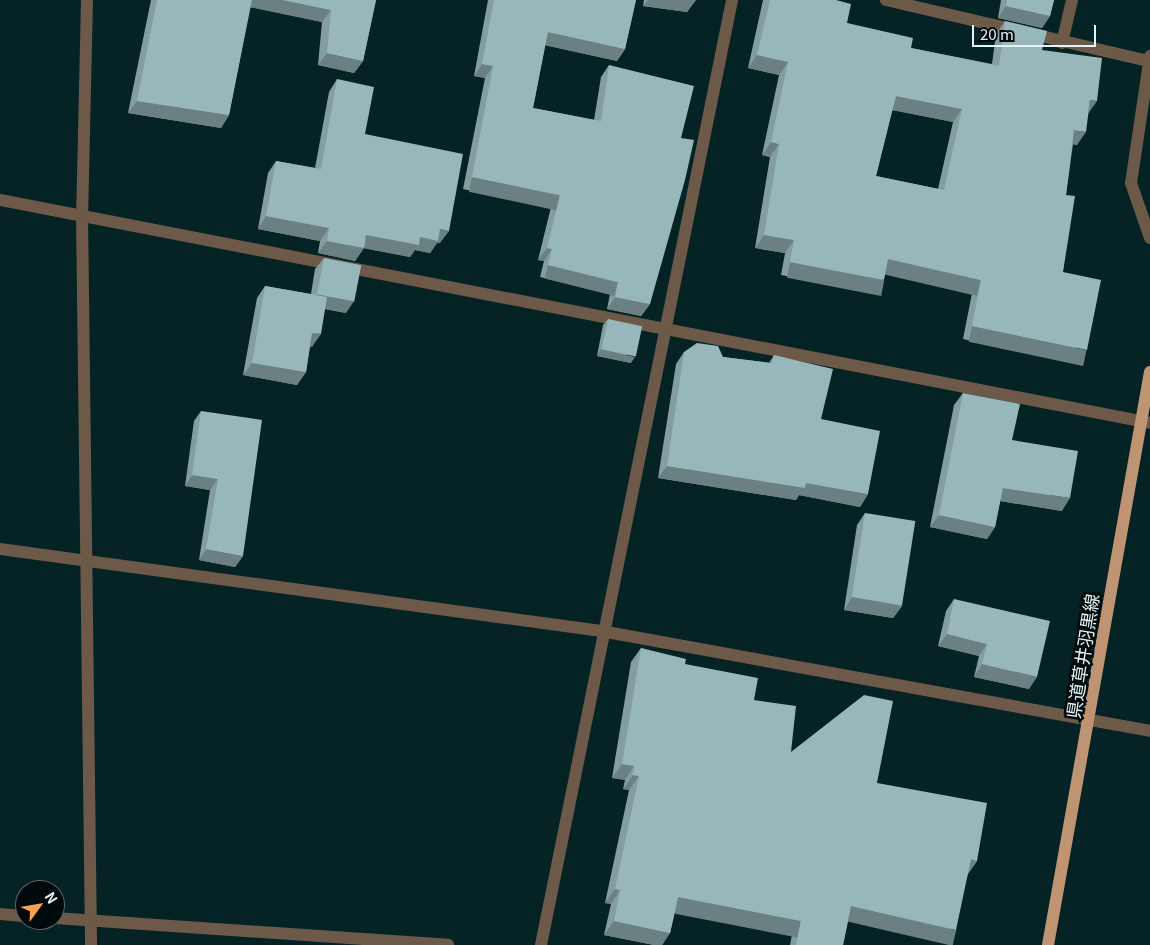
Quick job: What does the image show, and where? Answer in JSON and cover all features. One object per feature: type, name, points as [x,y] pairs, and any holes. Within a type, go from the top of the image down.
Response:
[{"type":"main road","name":"県道草井羽黒線","points":[[1048,945],[1144,422],[1150,372]]},
{"type":"street","points":[[86,0],[82,214],[91,945]]},
{"type":"street","points":[[541,945],[602,631],[732,0]]},
{"type":"street","points":[[1062,43],[1072,0]]},
{"type":"street","points":[[894,1],[1062,43],[1150,59],[1132,183],[1150,238]]},
{"type":"street","points":[[0,200],[82,214],[664,331],[1144,422]]},
{"type":"street","points":[[0,549],[602,631],[1150,731]]},
{"type":"street","points":[[0,914],[15,915]]},
{"type":"street","points":[[65,919],[448,945]]},
{"type":"building","points":[[157,0],[252,0],[229,115],[137,101]]},
{"type":"building","points":[[283,0],[376,0],[363,61],[327,53],[331,10]]},
{"type":"building","points":[[494,0],[636,0],[625,49],[548,32],[533,108],[601,121],[609,65],[694,86],[681,138],[694,140],[685,180],[650,304],[615,297],[618,282],[548,265],[552,249],[547,248],[560,195],[472,177],[493,66],[482,64]]},
{"type":"building","points":[[770,0],[836,0],[851,4],[847,23],[913,38],[911,48],[999,66],[1005,21],[1047,31],[1042,50],[1102,58],[1097,101],[1090,100],[1086,132],[1074,130],[1066,195],[1075,196],[1063,272],[1101,280],[1087,350],[972,326],[981,280],[888,259],[884,280],[790,262],[794,240],[764,235],[779,144],[771,142],[788,62],[757,55]],"holes":[[[896,96],[962,109],[944,190],[876,176]]]},
{"type":"building","points":[[1007,0],[1054,0],[1050,16],[1006,6]]},
{"type":"building","points":[[337,79],[374,87],[365,134],[463,154],[449,231],[440,229],[438,241],[420,237],[419,245],[366,235],[364,248],[327,241],[329,228],[266,216],[276,161],[321,169]]},
{"type":"building","points":[[324,258],[361,265],[354,302],[317,294]]},
{"type":"building","points":[[265,286],[327,297],[321,334],[312,333],[306,372],[252,363]]},
{"type":"building","points":[[608,319],[642,326],[636,357],[602,349]]},
{"type":"building","points":[[697,343],[718,346],[723,357],[772,363],[774,355],[833,369],[821,419],[880,431],[868,494],[806,483],[805,488],[667,466],[684,352]]},
{"type":"building","points":[[963,393],[1020,404],[1012,440],[1078,451],[1070,498],[1003,488],[995,527],[939,515]]},
{"type":"building","points":[[201,411],[262,420],[243,556],[206,549],[218,479],[192,475]]},
{"type":"building","points":[[865,513],[915,521],[902,605],[852,597]]},
{"type":"building","points":[[954,599],[1050,621],[1037,677],[982,664],[987,644],[947,634]]},
{"type":"building","points":[[641,648],[686,659],[685,664],[758,678],[754,700],[796,706],[791,752],[864,695],[893,701],[877,783],[987,803],[977,861],[971,859],[956,930],[851,906],[843,945],[796,945],[801,921],[678,897],[670,933],[614,921],[620,890],[615,889],[639,776],[633,775],[634,766],[622,764]]}]
